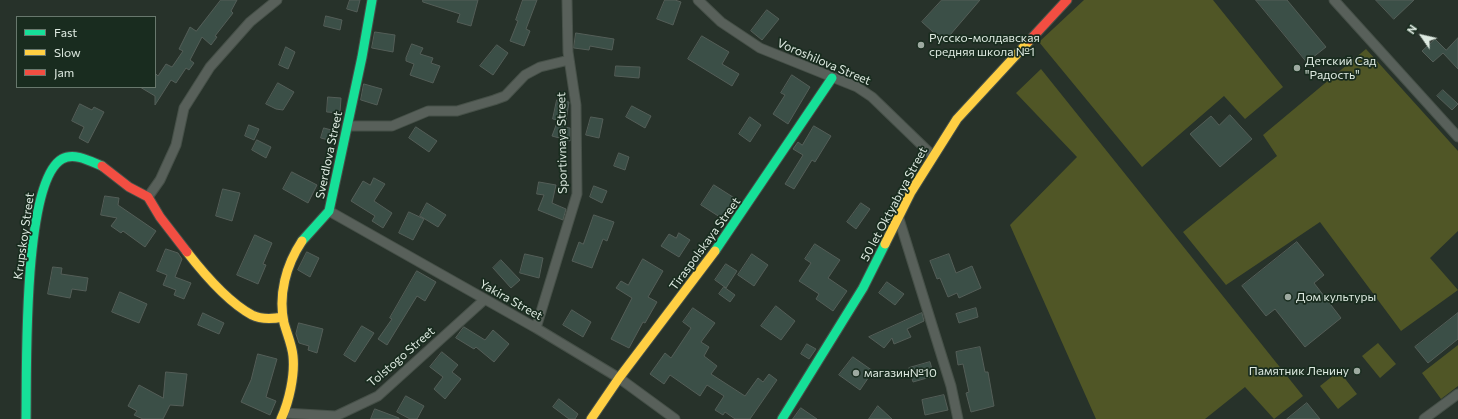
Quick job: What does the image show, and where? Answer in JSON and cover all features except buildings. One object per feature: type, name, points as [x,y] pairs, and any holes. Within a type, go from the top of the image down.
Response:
[{"type":"street","points":[[277,0],[250,22],[210,67],[184,108],[176,145],[160,180],[148,197],[160,217],[199,268],[225,294],[253,315],[270,319],[282,318]]},
{"type":"street","name":"Sverdlova Street","points":[[285,417],[293,361],[282,318],[281,299],[285,272],[295,250],[314,225],[329,211],[372,0]]},
{"type":"street","name":"Sportivnaya Street","points":[[536,328],[577,194],[576,105],[569,60],[567,0]]},
{"type":"street","name":"Voroshilova Street","points":[[698,0],[721,22],[760,48],[856,87],[872,97],[933,156]]},
{"type":"street","name":"50 let Oktyabrya Street","points":[[782,419],[862,288],[899,219],[911,192],[957,119],[1067,0]]},
{"type":"street","points":[[1334,0],[1458,137]]},
{"type":"street","points":[[347,126],[392,126],[428,111],[457,111],[505,96],[525,75],[540,67],[569,60]]},
{"type":"street","name":"Tiraspolskaya Street","points":[[591,419],[619,378],[704,268],[832,78]]},
{"type":"street","name":"Krupskoy Street","points":[[26,419],[29,285],[32,246],[40,197],[49,172],[62,159],[81,157],[103,167],[129,187],[148,197]]},
{"type":"street","name":"Yakira Street","points":[[329,211],[484,300],[536,328],[619,378],[675,419]]},
{"type":"street","points":[[899,219],[951,386],[958,419]]},
{"type":"street","name":"Tolstogo Street","points":[[285,417],[336,416],[378,396],[484,300]]},
{"type":"street","points":[[1424,419],[1458,394]]},
{"type":"green space","points":[[1084,0],[1213,0],[1283,87],[1245,119],[1224,96],[1142,167],[1039,42]]},
{"type":"green space","points":[[1366,49],[1458,151],[1458,231],[1430,258],[1458,290],[1401,331],[1320,222],[1226,285],[1183,232],[1277,156],[1263,135]]},
{"type":"green space","points":[[1041,69],[1303,396],[1274,419],[1245,387],[1205,419],[1096,419],[1010,225],[1077,157],[1016,93]]},
{"type":"green space","points":[[1378,343],[1396,364],[1380,378],[1362,356]]},
{"type":"green space","points":[[1458,345],[1458,386],[1441,399],[1422,373]]},
{"type":"green space","points":[[1339,371],[1357,394],[1338,409],[1320,386]]},
{"type":"traffic: fast","points":[[302,241],[329,211],[362,57],[372,0]]},
{"type":"traffic: fast","points":[[715,251],[832,78]]},
{"type":"traffic: fast","points":[[26,419],[26,362],[29,280],[33,239],[40,203],[49,175],[62,159],[72,156],[102,166]]},
{"type":"traffic: fast","points":[[782,419],[863,288],[885,244]]},
{"type":"traffic: slow","points":[[885,244],[911,192],[957,119],[1030,40]]},
{"type":"traffic: slow","points":[[281,419],[287,405],[293,371],[292,348],[282,312],[283,291],[288,270],[296,250],[302,241]]},
{"type":"traffic: slow","points":[[591,419],[619,378],[715,251]]},
{"type":"traffic: slow","points":[[187,252],[217,287],[234,303],[252,315],[260,318],[271,319],[283,317]]},
{"type":"traffic: jam","points":[[1030,40],[1067,0]]},
{"type":"traffic: jam","points":[[102,166],[129,187],[148,197],[160,217],[187,252]]},
{"type":"place","name":"Русско-молдавская средняя школа №1","points":[[921,45]]},
{"type":"place","name":"Детский Сад \"Радость\"","points":[[1297,68]]},
{"type":"place","name":"Дом культуры","points":[[1288,297]]},
{"type":"place","name":"Памятник Ленину","points":[[1357,371]]},
{"type":"place","name":"магазин№10","points":[[856,373]]}]
